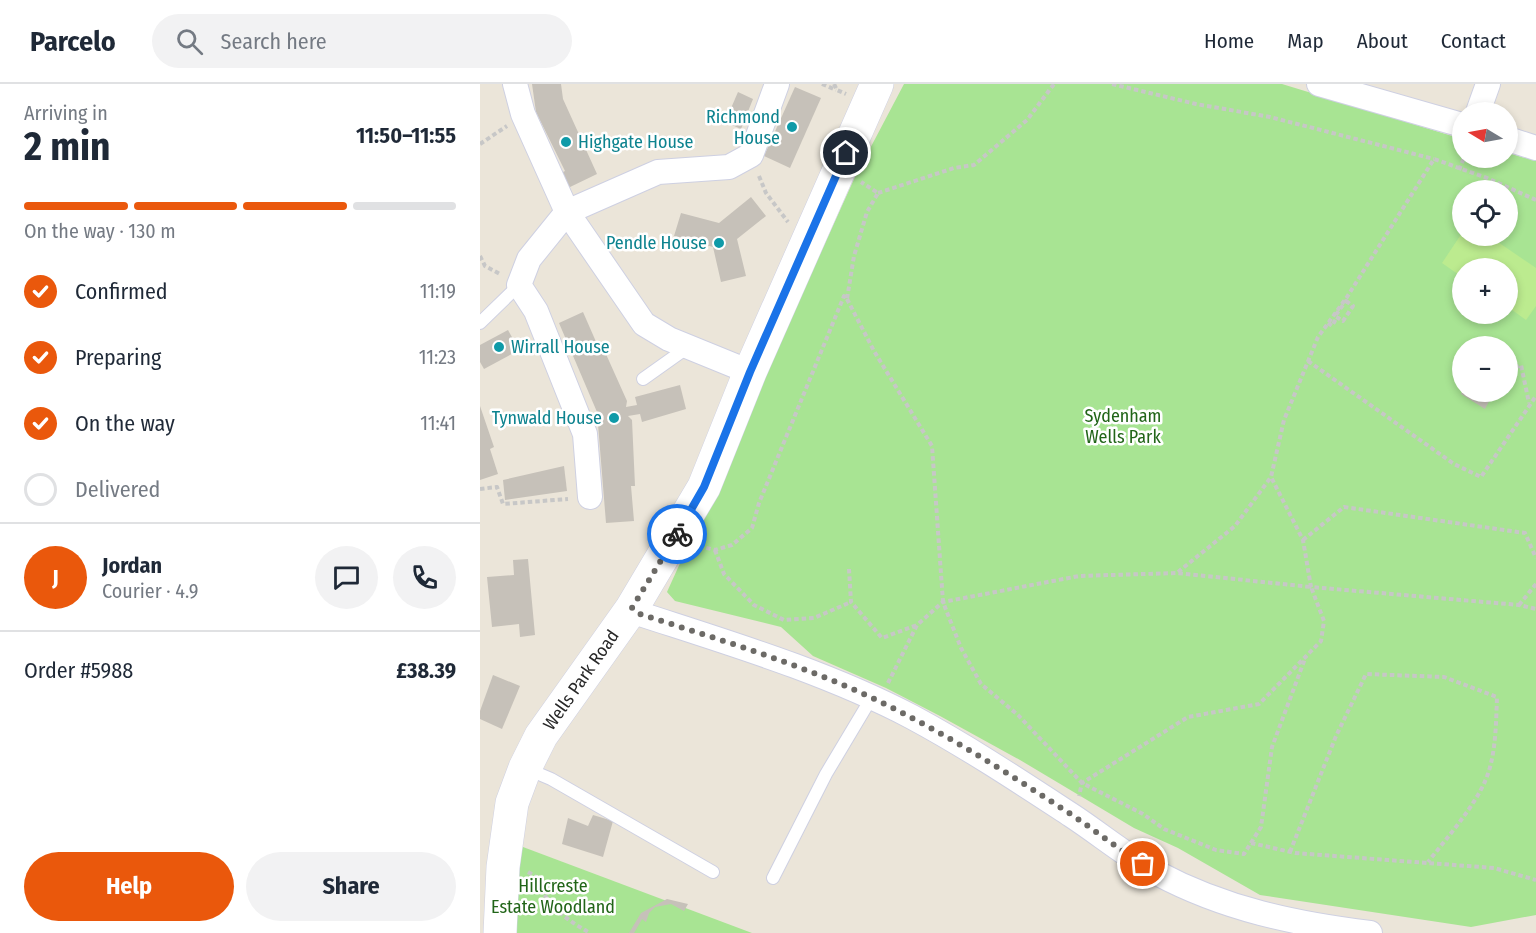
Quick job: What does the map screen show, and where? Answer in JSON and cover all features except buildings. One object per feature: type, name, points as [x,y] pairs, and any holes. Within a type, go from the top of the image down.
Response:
[{"type":"street","points":[[515,84],[523,114],[567,212],[644,324],[688,347],[750,372]]},
{"type":"street","points":[[590,497],[585,434],[536,311],[519,285],[529,259],[567,212],[658,172],[729,167],[751,155],[777,84]]},
{"type":"street","name":"Wells Park Road","points":[[500,933],[503,867],[512,803],[525,768],[541,736],[632,608],[704,487],[750,372],[877,84]]},
{"type":"street","points":[[1319,84],[1452,122]]},
{"type":"street","points":[[1482,102],[1488,84]]},
{"type":"street","points":[[1518,142],[1536,148]]},
{"type":"street","points":[[632,608],[640,614],[879,693],[1073,816],[1111,845],[1159,874],[1235,907],[1311,926],[1370,933]]},
{"type":"lane","points":[[480,323],[519,285]]},
{"type":"lane","points":[[643,379],[688,347]]},
{"type":"lane","points":[[773,878],[826,774],[879,693]]},
{"type":"lane","points":[[525,768],[551,779],[713,872]]},
{"type":"path","points":[[822,84],[837,90]]},
{"type":"path","points":[[1054,84],[1027,120],[974,165],[954,168],[878,193],[867,212],[854,256],[847,299],[874,351],[932,446],[943,602],[961,648],[981,684],[1018,715],[1082,783],[1143,814],[1164,829],[1216,850],[1244,854],[1261,828],[1272,747],[1306,656]]},
{"type":"path","points":[[1112,84],[1196,104],[1270,117],[1434,159],[1459,170],[1487,178],[1536,200]]},
{"type":"path","points":[[480,144],[523,114]]},
{"type":"path","points":[[751,155],[766,193],[786,220],[811,232]]},
{"type":"path","points":[[1328,323],[1332,326],[1337,317],[1335,316],[1348,299],[1434,159]]},
{"type":"path","points":[[839,168],[878,193]]},
{"type":"path","points":[[480,256],[486,266],[519,285]]},
{"type":"path","points":[[676,537],[715,550],[732,545],[752,528],[759,503],[844,296],[847,299]]},
{"type":"path","points":[[1337,317],[1343,321],[1353,306],[1348,299]]},
{"type":"path","points":[[1177,573],[1235,526],[1271,477],[1284,420],[1318,337],[1348,299]]},
{"type":"path","points":[[1308,361],[1454,464],[1481,477],[1536,396]]},
{"type":"path","points":[[1518,366],[1521,365],[1530,404]]},
{"type":"path","points":[[1073,816],[1082,783],[1188,717],[1259,704],[1321,641],[1324,621],[1311,586],[1304,540],[1271,477]]},
{"type":"path","points":[[480,489],[497,487],[503,504],[590,497]]},
{"type":"path","points":[[1304,540],[1344,507],[1524,534],[1536,558]]},
{"type":"path","points":[[715,550],[724,574],[754,605],[784,620],[814,618],[851,602]]},
{"type":"path","points":[[849,569],[851,602],[882,638],[917,625]]},
{"type":"path","points":[[879,693],[917,625],[943,602],[1079,576],[1177,573],[1519,605],[1536,609]]},
{"type":"path","points":[[1519,605],[1536,584]]},
{"type":"path","points":[[1290,852],[1336,736],[1366,674],[1444,676],[1497,697],[1496,725],[1486,779],[1454,831],[1428,862]]},
{"type":"path","points":[[1251,843],[1290,852],[1494,868],[1536,880]]},
{"type":"path","points":[[503,867],[534,874],[538,878],[541,890],[562,915],[590,933]]},
{"type":"green space","name":"Sydenham Wells Park","points":[[904,84],[1282,84],[1452,136],[1452,168],[1518,168],[1518,156],[1536,161],[1536,915],[1471,927],[1260,895],[1178,848],[1134,828],[1020,760],[940,716],[886,688],[813,656],[781,627],[675,601],[667,592],[855,177]]},
{"type":"green space","points":[[1453,246],[1504,246],[1536,268],[1536,306],[1526,320],[1518,314],[1518,258],[1452,258],[1452,270],[1442,263]]},
{"type":"green space","name":"Hillcreste Estate Woodland","points":[[515,844],[752,933],[515,933]]},
{"type":"way so far","points":[[677,534],[632,608],[640,614],[820,675],[872,697],[958,743],[1073,816],[1111,845],[1143,864]]},
{"type":"place","name":"Richmond House","points":[[792,127]]},
{"type":"place","name":"Highgate House","points":[[566,142]]},
{"type":"place","name":"Pendle House","points":[[719,243]]},
{"type":"place","name":"Wirrall House","points":[[499,347]]},
{"type":"place","name":"Tynwald House","points":[[614,418]]},
{"type":"route","points":[[677,534],[704,487],[750,372],[846,153]]}]
